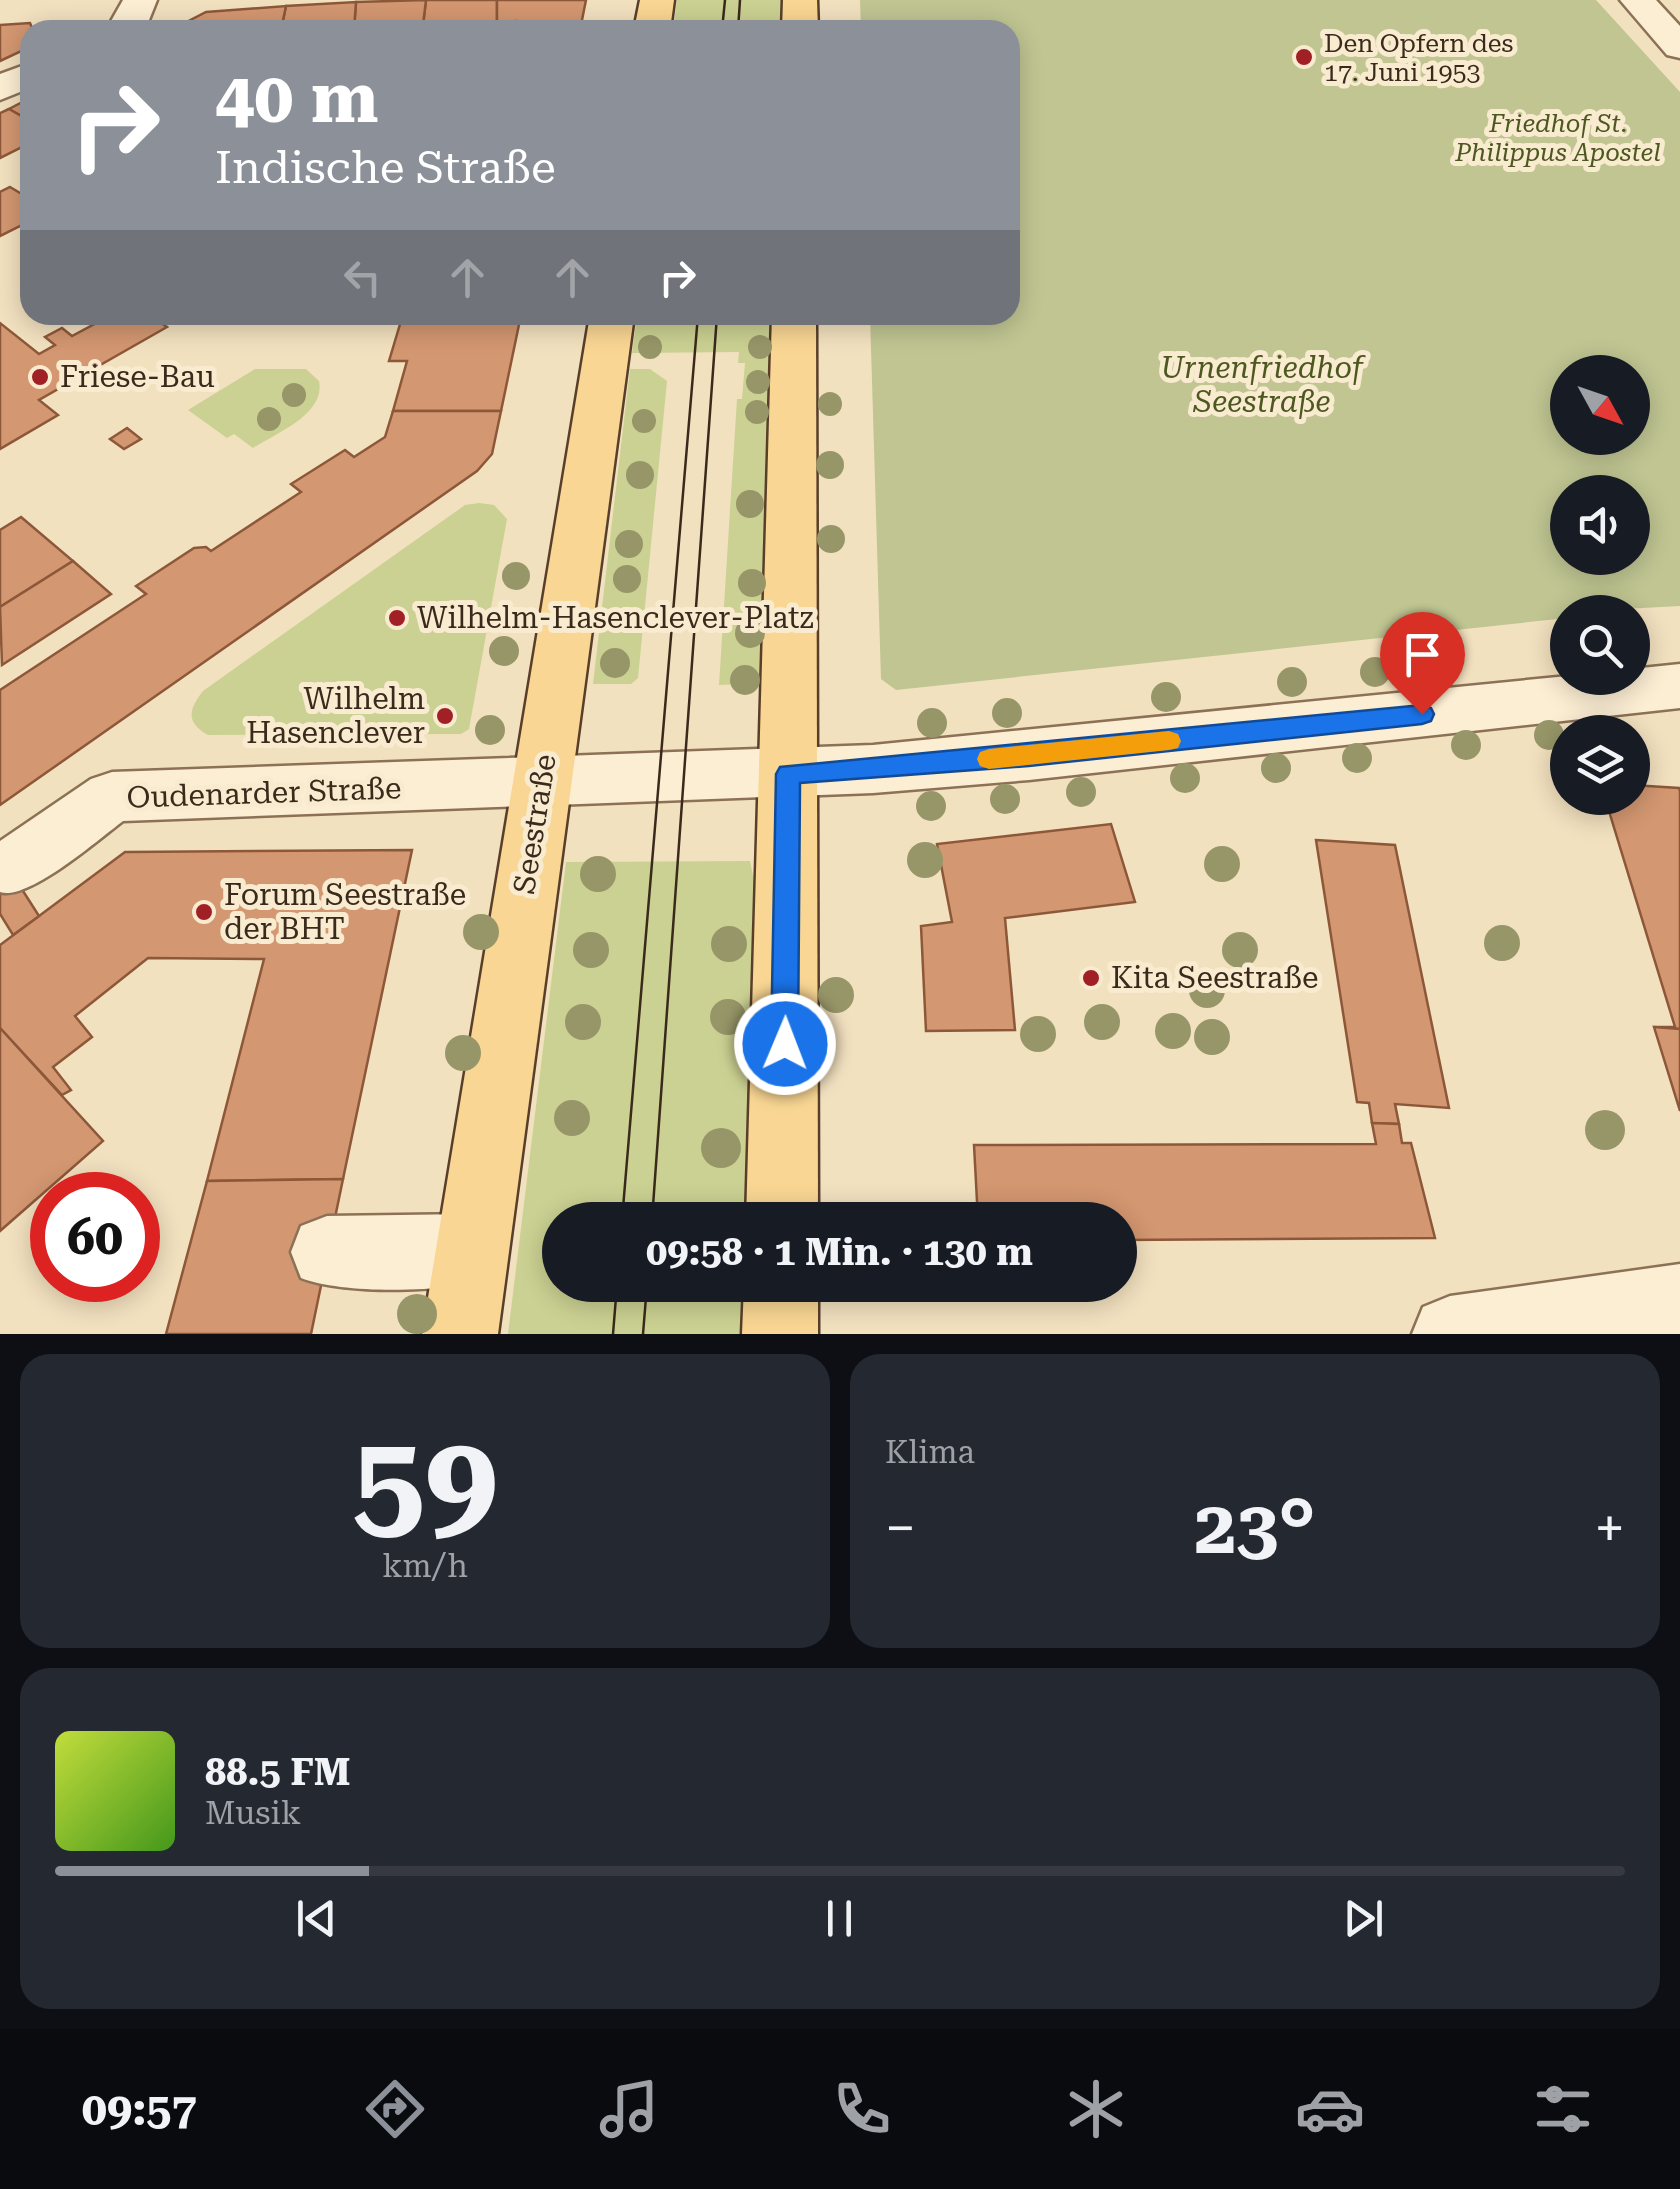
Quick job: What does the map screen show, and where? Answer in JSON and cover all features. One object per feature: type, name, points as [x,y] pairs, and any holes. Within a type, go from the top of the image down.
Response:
[{"type":"main road","name":"Seestraße","points":[[460,1334],[610,325]]},
{"type":"main road","points":[[782,1202],[794,325]]},
{"type":"main road","points":[[780,1334],[781,1302]]},
{"type":"street","points":[[1637,0],[1680,47]]},
{"type":"street","name":"Oudenarder Straße","points":[[9,869],[112,798],[788,774],[1029,756],[1680,686]]},
{"type":"street","points":[[328,1252],[472,1250]]},
{"type":"street","points":[[1450,1334],[1562,1327],[1680,1302]]},
{"type":"green space","points":[[677,0],[788,0],[787,20],[674,20]]},
{"type":"green space","name":"Urnenfriedhof Seestraße","points":[[860,0],[1596,0],[1680,92],[1680,606],[1650,608],[1650,595],[1550,595],[1550,620],[896,690],[881,679],[870,325],[1020,325],[1020,20],[861,20]]},
{"type":"green space","points":[[636,325],[778,325],[766,683],[719,685],[737,399],[742,399],[745,363],[738,363],[739,352],[632,353]]},
{"type":"green space","points":[[255,369],[306,369],[319,381],[319,393],[307,413],[253,448],[234,434],[227,438],[188,410]]},
{"type":"green space","points":[[630,369],[650,369],[667,381],[638,678],[631,684],[593,684]]},
{"type":"green space","name":"Wilhelm-Hasenclever-Platz","points":[[465,505],[494,505],[507,519],[469,729],[461,734],[208,735],[196,726],[192,710],[203,691]]},
{"type":"green space","points":[[750,861],[757,895],[747,1202],[542,1202],[542,1302],[743,1302],[742,1334],[508,1334],[566,862]]},
{"type":"building","points":[[426,0],[497,0],[497,20],[424,20]]},
{"type":"building","points":[[426,0],[424,20],[355,20],[356,2]]},
{"type":"building","points":[[497,0],[586,0],[582,20],[497,20]]},
{"type":"building","points":[[356,2],[355,20],[283,20],[286,6]]},
{"type":"building","points":[[286,6],[283,20],[190,20],[206,12]]},
{"type":"building","points":[[20,24],[20,52],[0,61],[0,25]]},
{"type":"building","points":[[20,103],[20,115],[9,109]]},
{"type":"building","points":[[9,109],[20,115],[20,148],[0,158],[0,113]]},
{"type":"building","points":[[10,187],[20,193],[20,226],[0,236],[0,192]]},
{"type":"building","name":"Friese-Bau","points":[[0,323],[39,354],[55,345],[45,337],[62,328],[72,336],[92,325],[167,327],[39,400],[58,415],[0,449]]},
{"type":"building","points":[[400,325],[519,325],[501,411],[393,411],[407,361],[389,361]]},
{"type":"building","points":[[393,411],[501,411],[492,454],[477,471],[0,805],[0,690],[146,594],[136,586],[194,548],[206,547],[211,551],[301,492],[291,484],[345,450],[354,457],[385,437]]},
{"type":"building","points":[[127,428],[141,439],[124,449],[110,439]]},
{"type":"building","points":[[21,517],[73,561],[0,607],[0,530]]},
{"type":"building","points":[[73,561],[111,594],[2,665],[0,607]]},
{"type":"building","points":[[1650,786],[1680,791],[1680,1029],[1654,1027],[1675,1027],[1610,815],[1650,815]]},
{"type":"building","points":[[1111,824],[1135,902],[1005,918],[1015,1030],[926,1031],[921,926],[952,922],[937,844]]},
{"type":"building","points":[[1316,840],[1395,845],[1449,1108],[1395,1104],[1399,1124],[1372,1123],[1369,1103],[1357,1102]]},
{"type":"building","points":[[412,850],[343,1179],[207,1181],[264,959],[148,958],[75,1016],[92,1037],[53,1067],[71,1090],[62,1095],[0,1028],[0,945],[125,852]]},
{"type":"building","points":[[0,855],[39,916],[13,935],[0,914]]},
{"type":"building","points":[[1654,1027],[1680,1029],[1680,1111]]},
{"type":"building","points":[[0,1028],[103,1141],[68,1172],[30,1172],[30,1205],[0,1231]]},
{"type":"building","points":[[1372,1123],[1399,1124],[1402,1143],[1411,1143],[1435,1238],[1137,1240],[1137,1202],[977,1202],[974,1145],[1376,1144]]},
{"type":"building","points":[[343,1179],[311,1334],[166,1334],[207,1181]]},
{"type":"tram line","points":[[723,20],[725,0]]},
{"type":"tram line","points":[[739,20],[740,0]]},
{"type":"tram line","points":[[624,1202],[697,325]]},
{"type":"tram line","points":[[653,1202],[716,325]]},
{"type":"tram line","points":[[613,1334],[616,1302]]},
{"type":"tram line","points":[[643,1334],[646,1302]]},
{"type":"slow traffic","points":[[989,759],[1169,741]]},
{"type":"place","name":"Den Opfern des 17. Juni 1953","points":[[1304,57]]},
{"type":"place","name":"Friese-Bau","points":[[40,377]]},
{"type":"place","name":"Wilhelm-Hasenclever-Platz","points":[[397,618]]},
{"type":"place","name":"Wilhelm Hasenclever","points":[[445,716]]},
{"type":"place","name":"Forum Seestraße der BHT","points":[[204,912]]},
{"type":"place","name":"Kita Seestraße","points":[[1091,978]]},
{"type":"route","points":[[785,1044],[788,774],[1029,756],[1422,714]]},
{"type":"park label","name":"Friedhof St. Philippus Apostel","points":[[1558,138]]}]
